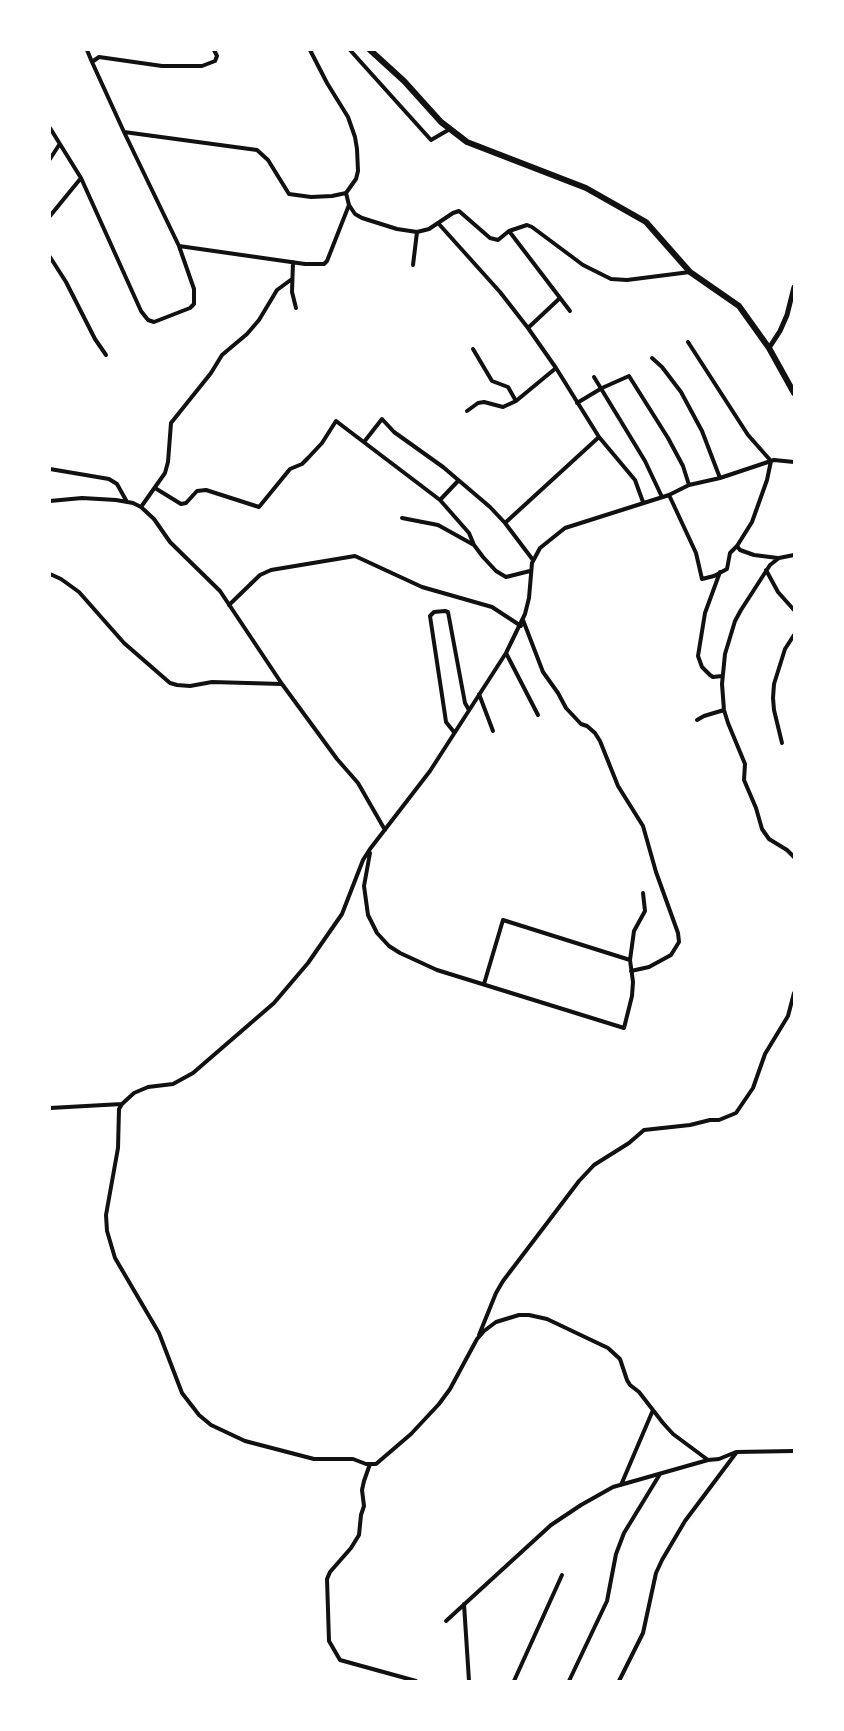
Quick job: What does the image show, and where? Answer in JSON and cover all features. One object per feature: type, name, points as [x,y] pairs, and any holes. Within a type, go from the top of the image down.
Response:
[{"type":"main road","points":[[370,50],[450,129],[467,142],[586,188],[631,212],[646,222],[690,272],[739,306],[769,348],[794,392]]},
{"type":"street","points":[[50,128],[59,145],[72,161],[81,178],[141,311],[148,320],[154,322],[190,308],[194,304],[194,289],[179,246],[124,132],[87,50]]},
{"type":"street","points":[[92,62],[99,57],[162,66],[202,66],[215,61],[217,56],[214,50]]},
{"type":"street","points":[[124,132],[257,150],[268,160],[289,194],[318,197],[346,193],[356,179],[358,171],[355,137],[348,117],[327,83],[310,50]]},
{"type":"street","points":[[350,50],[430,140],[450,129]]},
{"type":"street","points":[[50,159],[59,145]]},
{"type":"street","points":[[50,216],[81,178]]},
{"type":"street","points":[[346,193],[349,206],[355,214],[362,218],[397,229],[417,232],[430,229],[459,211],[490,238],[498,240],[509,231],[527,225],[532,227],[583,265],[611,278],[627,280],[690,272]]},
{"type":"street","points":[[179,246],[293,262],[324,264],[328,261],[349,206]]},
{"type":"street","points":[[438,223],[500,292],[528,328],[556,368],[599,437],[636,480],[643,502]]},
{"type":"street","points":[[509,231],[570,311]]},
{"type":"street","points":[[413,265],[417,232]]},
{"type":"street","points":[[50,257],[106,356]]},
{"type":"street","points":[[293,262],[292,292],[296,308]]},
{"type":"street","points":[[142,507],[165,473],[168,462],[171,423],[211,373],[222,355],[248,334],[259,320],[277,290],[292,279]]},
{"type":"street","points":[[769,348],[780,331],[787,315],[794,287]]},
{"type":"street","points":[[528,328],[560,298]]},
{"type":"street","points":[[688,342],[748,435],[771,461]]},
{"type":"street","points":[[473,349],[492,381],[508,387],[516,401]]},
{"type":"street","points":[[652,358],[662,367],[681,392],[702,431],[720,478]]},
{"type":"street","points":[[467,410],[478,403],[484,402],[503,407],[516,401],[556,368]]},
{"type":"street","points":[[577,403],[602,388],[629,376],[668,438],[683,466],[689,485]]},
{"type":"street","points":[[594,377],[602,388],[645,462],[662,497]]},
{"type":"street","points":[[364,442],[382,419],[394,432],[443,467],[490,507],[505,523],[533,560]]},
{"type":"street","points":[[155,488],[181,504],[186,503],[197,491],[206,490],[259,507],[290,470],[302,464],[313,453],[336,421],[440,500],[469,533],[474,545],[483,557],[502,576],[506,577],[530,571]]},
{"type":"street","points":[[505,523],[599,437]]},
{"type":"street","points":[[669,495],[696,553],[702,579],[714,576],[726,569],[730,553],[737,546],[752,522],[767,480],[771,461]]},
{"type":"street","points":[[794,462],[771,461],[720,478],[689,485],[669,495],[565,528],[540,548],[533,560],[530,571],[529,598],[523,620],[506,653],[430,771],[363,860],[342,914],[308,963],[274,1003],[182,1080],[173,1084],[148,1087],[134,1093],[119,1108],[118,1148],[106,1215],[110,1248],[127,1281],[159,1333],[179,1387],[189,1404],[211,1425],[244,1441],[314,1460],[353,1459],[370,1464],[380,1460],[411,1434],[439,1404],[450,1389],[477,1339],[496,1293],[503,1281],[579,1181],[594,1165],[629,1143],[644,1130],[719,1120],[736,1113],[753,1088],[765,1054],[788,1016],[794,993]]},
{"type":"street","points":[[50,469],[109,479],[117,484],[127,502]]},
{"type":"street","points":[[440,500],[458,481]]},
{"type":"street","points":[[50,501],[82,498],[127,502],[142,507],[154,519],[170,542],[208,578],[229,605],[282,684],[332,752],[358,783],[385,830]]},
{"type":"street","points":[[402,518],[438,524],[474,545]]},
{"type":"street","points":[[737,546],[740,550],[754,555],[779,558],[794,555]]},
{"type":"street","points":[[229,605],[260,575],[271,570],[355,556],[422,587],[492,607],[521,626]]},
{"type":"street","points":[[779,558],[766,570],[735,621],[725,654],[722,676],[724,710],[745,764],[744,780],[756,808],[762,829],[769,839],[787,850],[794,857]]},
{"type":"street","points":[[766,570],[778,592],[794,610]]},
{"type":"street","points":[[720,572],[705,613],[698,656],[702,667],[710,675],[713,677],[722,676]]},
{"type":"street","points":[[50,574],[61,579],[79,592],[124,643],[170,683],[186,686],[212,682],[282,684]]},
{"type":"street","points":[[454,732],[446,722],[430,616],[434,612],[448,612],[465,703],[469,710]]},
{"type":"street","points":[[523,620],[543,672],[571,714],[581,724],[587,726],[600,741],[618,786],[643,826],[656,872],[678,933],[679,942],[671,955],[649,967],[631,971]]},
{"type":"street","points":[[782,743],[774,710],[774,684],[785,649],[794,635]]},
{"type":"street","points":[[506,653],[538,715]]},
{"type":"street","points":[[480,694],[493,731]]},
{"type":"street","points":[[698,720],[704,716],[724,710]]},
{"type":"street","points":[[371,848],[366,871],[365,902],[371,924],[376,933],[389,946],[413,961],[437,970],[624,1028],[632,996],[630,960],[634,931],[645,911],[643,893]]},
{"type":"street","points":[[484,984],[503,920],[630,960]]},
{"type":"street","points":[[50,1108],[122,1104]]},
{"type":"street","points":[[477,1339],[484,1331],[496,1322],[509,1317],[529,1315],[547,1319],[608,1348],[620,1359],[627,1380],[673,1434],[708,1460]]},
{"type":"street","points":[[621,1485],[653,1410]]},
{"type":"street","points":[[446,1621],[551,1525],[581,1505],[621,1485],[708,1460],[719,1459],[736,1452],[794,1451]]},
{"type":"street","points":[[619,1681],[643,1633],[656,1573],[662,1560],[685,1520],[736,1452]]},
{"type":"street","points":[[370,1464],[362,1490],[364,1506],[358,1535],[350,1548],[332,1569],[327,1579],[329,1641],[340,1660],[416,1681]]},
{"type":"street","points":[[569,1681],[607,1601],[616,1554],[624,1533],[660,1474]]},
{"type":"street","points":[[514,1681],[562,1575]]},
{"type":"street","points":[[464,1604],[470,1681]]}]
